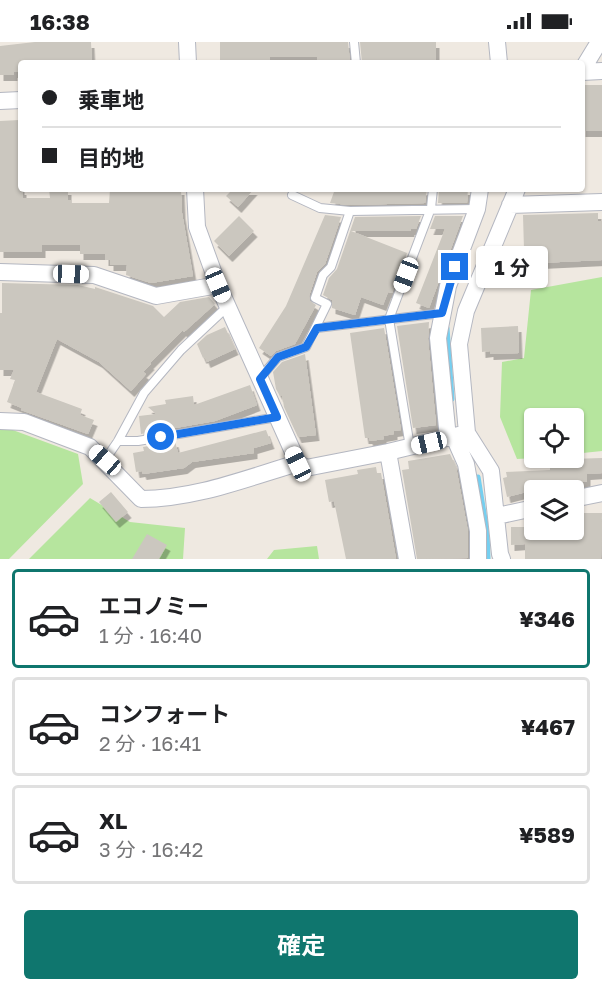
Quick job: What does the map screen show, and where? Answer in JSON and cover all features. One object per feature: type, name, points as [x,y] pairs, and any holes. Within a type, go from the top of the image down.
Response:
[{"type":"street","points":[[187,42],[188,60]]},
{"type":"street","points":[[497,42],[499,60]]},
{"type":"street","points":[[585,66],[599,42]]},
{"type":"street","points":[[585,71],[602,71]]},
{"type":"street","points":[[0,101],[18,100]]},
{"type":"street","points":[[195,192],[197,227],[218,285],[298,464],[306,468],[456,436]]},
{"type":"street","points":[[478,559],[478,531],[466,464],[456,436],[438,338],[448,286],[477,209],[480,192]]},
{"type":"street","points":[[502,559],[491,471],[456,436],[459,344],[466,311],[516,192]]},
{"type":"street","points":[[510,205],[602,201]]},
{"type":"street","points":[[0,272],[94,275],[156,296],[218,285]]},
{"type":"street","points":[[0,421],[24,422],[90,447],[141,499],[166,499],[190,495],[298,464]]},
{"type":"street","points":[[388,452],[407,559]]},
{"type":"street","points":[[584,497],[602,493]]},
{"type":"street","points":[[497,516],[524,510]]},
{"type":"lane","points":[[354,42],[356,60]]},
{"type":"lane","points":[[410,447],[389,319],[431,208],[433,192]]},
{"type":"lane","points":[[292,195],[320,208],[350,211],[477,209]]},
{"type":"lane","points":[[260,379],[278,357],[306,347],[317,328],[327,304],[315,298],[323,275],[331,267],[350,211]]},
{"type":"lane","points":[[105,460],[144,393],[181,350],[227,307]]},
{"type":"lane","points":[[317,328],[442,313]]},
{"type":"lane","points":[[118,441],[138,441],[277,417]]},
{"type":"green space","points":[[602,277],[602,451],[584,453],[584,408],[524,408],[524,459],[517,459],[500,417],[502,362],[524,358],[531,290]]},
{"type":"green space","points":[[0,429],[10,429],[78,454],[83,484],[9,559],[0,559]]},
{"type":"green space","points":[[90,498],[130,522],[185,528],[183,559],[29,559]]},
{"type":"green space","points":[[317,546],[319,559],[267,559],[274,550]]},
{"type":"building","points":[[35,42],[91,42],[92,60],[18,60],[18,72],[14,72],[14,75],[0,75],[0,46]]},
{"type":"building","points":[[220,42],[348,42],[350,60],[270,57],[270,60],[220,60]]},
{"type":"building","points":[[360,42],[436,42],[436,60],[362,60]]},
{"type":"building","points":[[585,85],[602,85],[602,131],[585,131]]},
{"type":"building","points":[[18,120],[18,192],[23,192],[23,198],[50,198],[49,192],[68,192],[68,200],[71,200],[71,203],[109,203],[110,192],[181,192],[182,213],[193,276],[151,283],[126,275],[127,265],[110,265],[110,260],[105,260],[105,254],[80,254],[80,245],[42,245],[42,252],[0,252],[0,121]]},
{"type":"building","points":[[230,192],[251,192],[238,207],[226,196]]},
{"type":"building","points":[[334,192],[427,192],[425,203],[350,205],[330,203]]},
{"type":"building","points":[[439,192],[468,192],[467,203],[438,203]]},
{"type":"building","points":[[598,213],[598,221],[602,221],[602,260],[539,263],[539,265],[515,264],[515,250],[524,250],[523,215]]},
{"type":"building","points":[[325,215],[341,217],[325,264],[317,272],[309,296],[310,301],[316,305],[295,344],[276,351],[271,356],[259,348],[286,306]]},
{"type":"building","points":[[239,216],[254,231],[229,256],[214,241]]},
{"type":"building","points":[[421,216],[416,229],[411,229],[411,231],[351,231],[407,253],[392,293],[388,292],[383,305],[361,297],[355,315],[332,308],[332,300],[323,295],[329,278],[337,269],[355,217]]},
{"type":"building","points":[[435,216],[463,216],[429,308],[416,303],[445,229],[430,229]]},
{"type":"building","points":[[2,283],[78,285],[95,289],[95,287],[153,306],[164,317],[180,302],[209,297],[215,304],[184,332],[183,330],[150,363],[143,372],[146,374],[131,391],[99,362],[57,339],[36,392],[82,409],[80,415],[94,420],[88,434],[21,410],[22,408],[7,402],[15,380],[10,379],[14,370],[0,370]]},
{"type":"building","points":[[429,322],[428,339],[436,425],[413,428],[397,326]]},
{"type":"building","points":[[518,326],[519,353],[482,352],[481,328]]},
{"type":"building","points":[[225,327],[235,349],[207,362],[197,344],[207,335]]},
{"type":"building","points":[[384,328],[401,430],[383,436],[384,439],[370,441],[369,438],[365,438],[350,333]]},
{"type":"building","points":[[305,354],[316,435],[298,437],[284,407],[282,395],[280,396],[276,389],[273,372],[282,362]]},
{"type":"building","points":[[250,385],[257,405],[215,421],[141,434],[139,416],[156,414],[148,407],[166,404],[165,400],[193,396],[194,405]]},
{"type":"building","points":[[266,430],[271,443],[254,448],[254,453],[192,462],[184,468],[143,474],[142,471],[136,472],[133,453],[144,451],[143,447],[175,441],[178,453]]},
{"type":"building","points":[[450,454],[456,467],[468,532],[468,558],[417,559],[402,470],[409,469],[408,461]]},
{"type":"building","points":[[602,458],[602,473],[587,474],[587,482],[584,480],[524,480],[524,493],[507,497],[503,478],[507,477],[506,472],[584,468],[584,459]]},
{"type":"building","points":[[376,467],[377,473],[381,473],[396,559],[346,559],[334,501],[329,502],[325,480],[358,474],[357,470]]},
{"type":"building","points":[[111,492],[128,512],[116,522],[99,502]]},
{"type":"building","points":[[584,513],[602,513],[601,559],[525,559],[525,544],[511,545],[511,527],[524,527],[524,540],[584,540]]},
{"type":"building","points":[[147,534],[167,545],[159,559],[132,559]]},
{"type":"waterway","points":[[447,328],[452,399]]},
{"type":"waterway","points":[[478,477],[487,531],[488,559]]},
{"type":"route","points":[[161,437],[277,417],[260,379],[278,357],[306,347],[317,328],[442,313],[455,267]]}]
